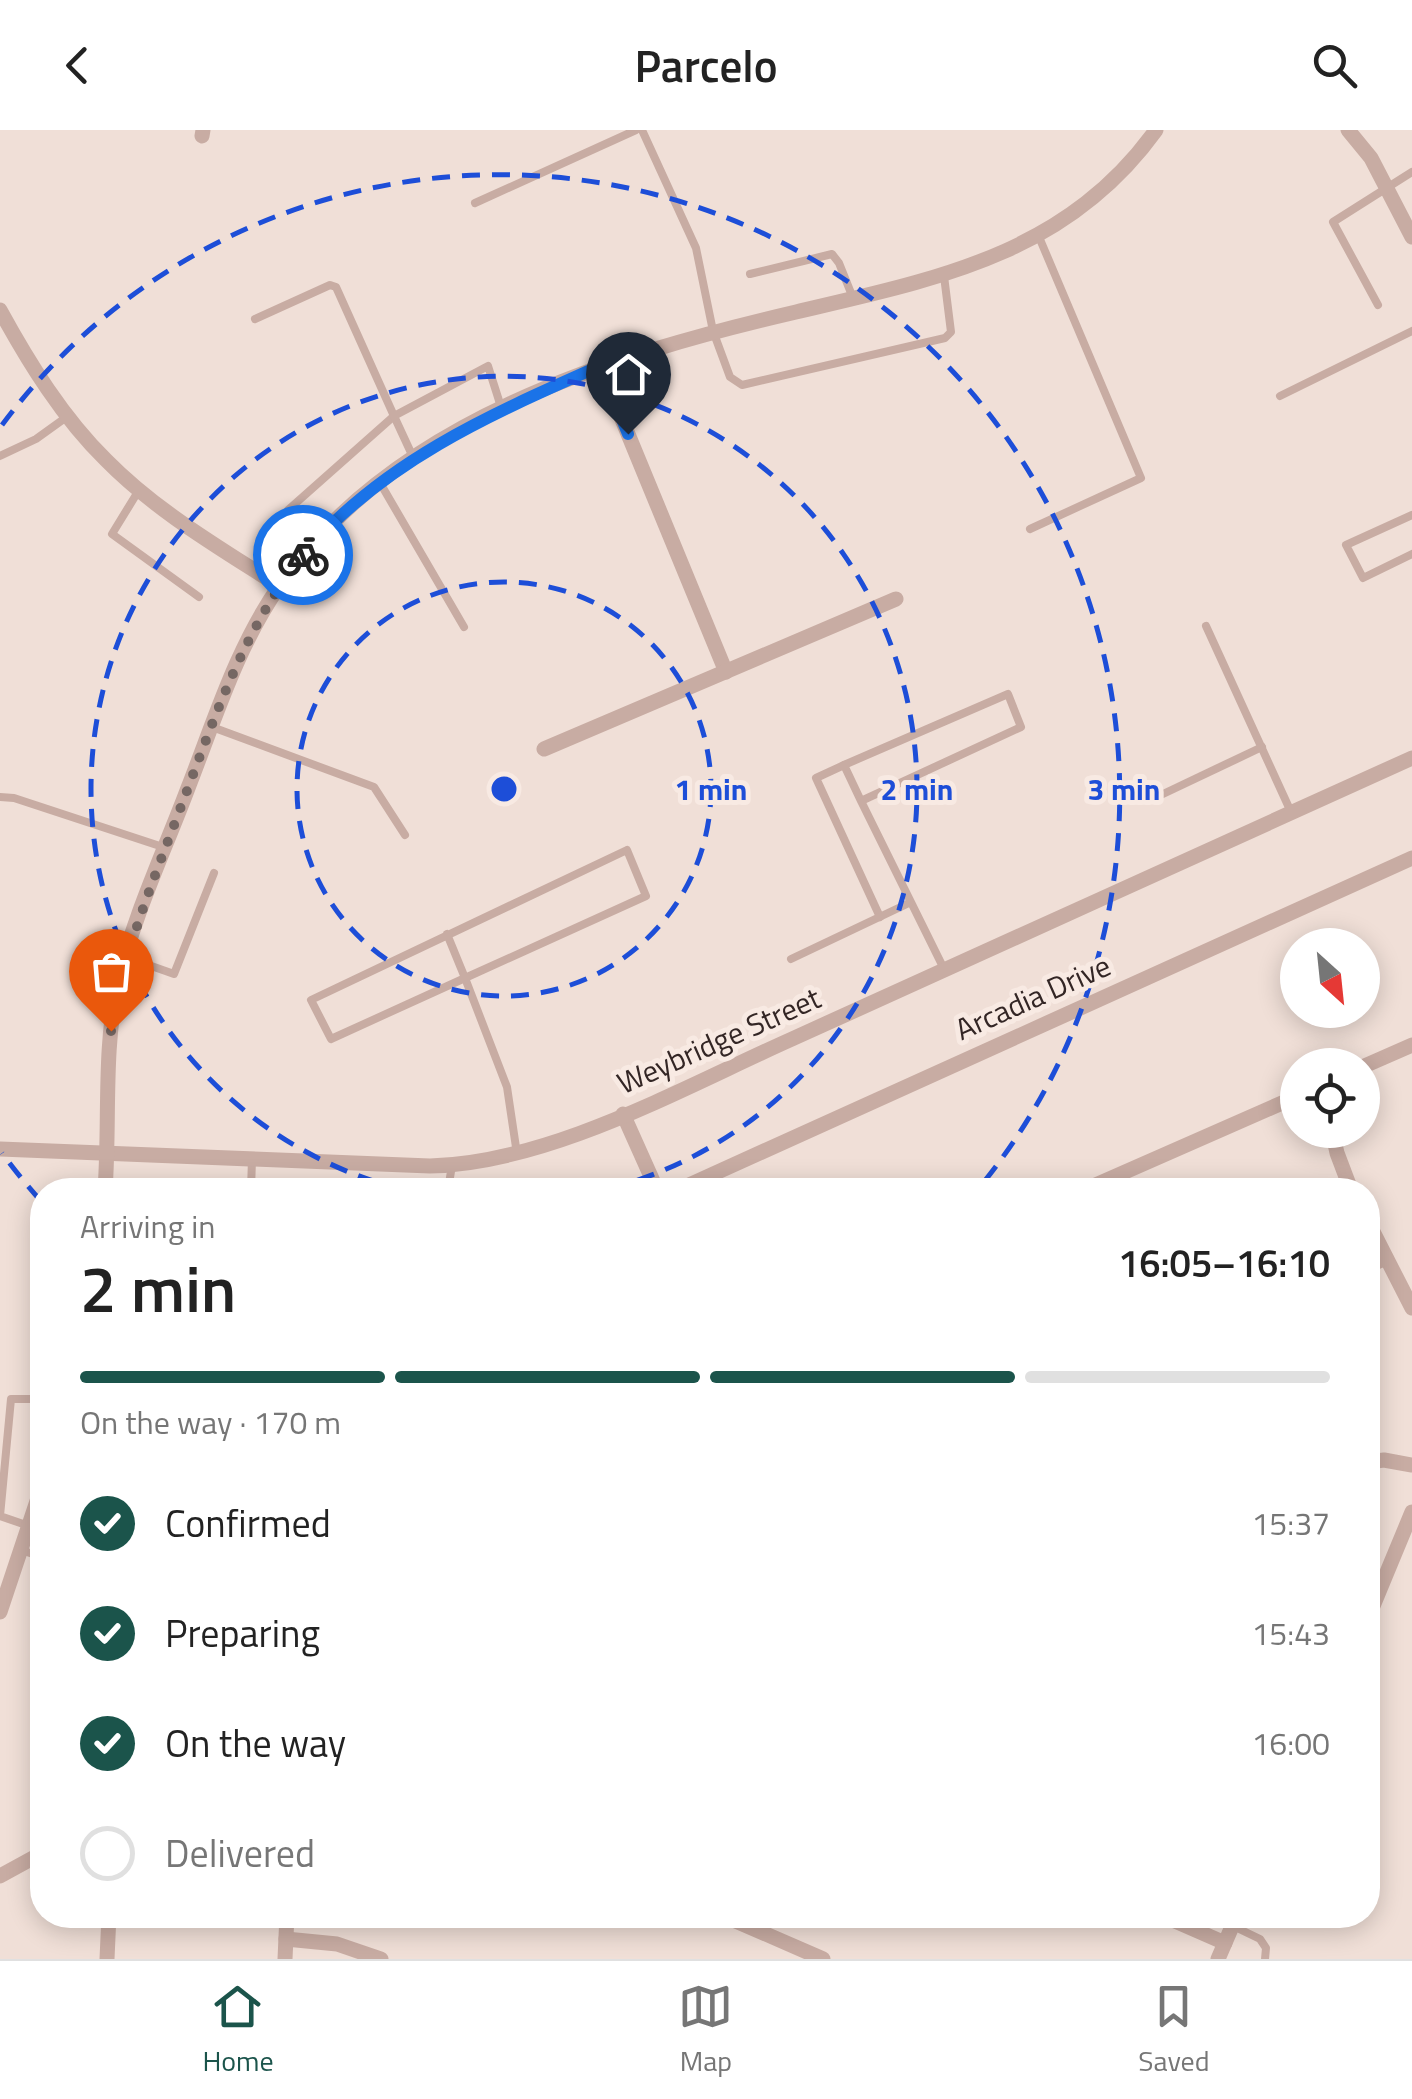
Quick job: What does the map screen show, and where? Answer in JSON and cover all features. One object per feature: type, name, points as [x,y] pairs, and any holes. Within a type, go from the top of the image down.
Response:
[{"type":"street","points":[[106,1178],[111,1031],[126,957],[236,665],[279,586],[329,525],[413,458],[502,410],[600,366],[714,331],[944,276],[1039,236],[1102,190],[1156,130]]},
{"type":"street","points":[[1348,130],[1371,158],[1412,237]]},
{"type":"street","points":[[2,318],[68,416],[108,463],[204,538],[279,586]]},
{"type":"street","points":[[600,366],[726,672]]},
{"type":"street","points":[[544,749],[896,599]]},
{"type":"street","name":"Weybridge Street","points":[[0,1149],[452,1165],[517,1154],[623,1114],[1412,758]]},
{"type":"street","name":"Arcadia Drive","points":[[705,1178],[1412,858]]},
{"type":"street","points":[[1380,1059],[1412,1045]]},
{"type":"street","points":[[1111,1178],[1280,1104]]},
{"type":"street","points":[[623,1114],[652,1178]]},
{"type":"street","points":[[1335,1148],[1346,1178]]},
{"type":"street","points":[[1380,1246],[1412,1308]]},
{"type":"street","points":[[1380,1261],[1386,1258]]},
{"type":"street","points":[[1380,1460],[1412,1465]]},
{"type":"street","points":[[1380,1589],[1412,1512]]},
{"type":"street","points":[[0,1612],[30,1523]]},
{"type":"street","points":[[0,1876],[30,1860]]},
{"type":"street","points":[[108,1959],[109,1928]]},
{"type":"street","points":[[284,1959],[286,1928]]},
{"type":"street","points":[[752,1928],[822,1959]]},
{"type":"street","points":[[1183,1928],[1222,1951]]},
{"type":"street","points":[[286,1939],[337,1944],[381,1959]]},
{"type":"lane","points":[[475,203],[639,130],[696,248],[714,331],[730,378],[742,385],[945,338],[952,332],[944,276]]},
{"type":"lane","points":[[1378,305],[1333,222],[1412,172]]},
{"type":"lane","points":[[1030,530],[1141,478],[1039,236]]},
{"type":"lane","points":[[750,274],[832,254],[853,298]]},
{"type":"lane","points":[[255,318],[330,286],[336,287],[413,458]]},
{"type":"lane","points":[[1280,396],[1412,332]]},
{"type":"lane","points":[[288,510],[394,416],[488,366],[502,410]]},
{"type":"lane","points":[[0,456],[36,439],[68,416]]},
{"type":"lane","points":[[379,482],[464,627]]},
{"type":"lane","points":[[138,490],[112,534],[199,597]]},
{"type":"lane","points":[[1412,515],[1346,545],[1363,578],[1412,554]]},
{"type":"lane","points":[[1206,626],[1291,812]]},
{"type":"lane","points":[[861,801],[1021,728],[1008,694],[816,778],[880,917]]},
{"type":"lane","points":[[212,727],[374,786],[405,835]]},
{"type":"lane","points":[[1163,794],[1262,747]]},
{"type":"lane","points":[[844,765],[944,971]]},
{"type":"lane","points":[[0,797],[14,798],[166,848]]},
{"type":"lane","points":[[627,850],[646,896],[465,978],[330,1040],[310,1000],[627,850]]},
{"type":"lane","points":[[126,957],[174,974],[214,873]]},
{"type":"lane","points":[[790,959],[910,903]]},
{"type":"lane","points":[[447,934],[508,1088],[517,1154]]},
{"type":"lane","points":[[251,1178],[252,1159]]},
{"type":"lane","points":[[450,1178],[452,1165]]},
{"type":"lane","points":[[29,1526],[0,1516],[11,1399],[30,1399]]},
{"type":"lane","points":[[21,1550],[30,1553]]},
{"type":"lane","points":[[1245,1928],[1266,1948],[1265,1959]]},
{"type":"way so far","points":[[111,1031],[118,984],[134,934],[236,665],[258,620],[303,555]]},
{"type":"route","points":[[303,555],[348,507],[423,451],[600,366],[628,434]]}]
